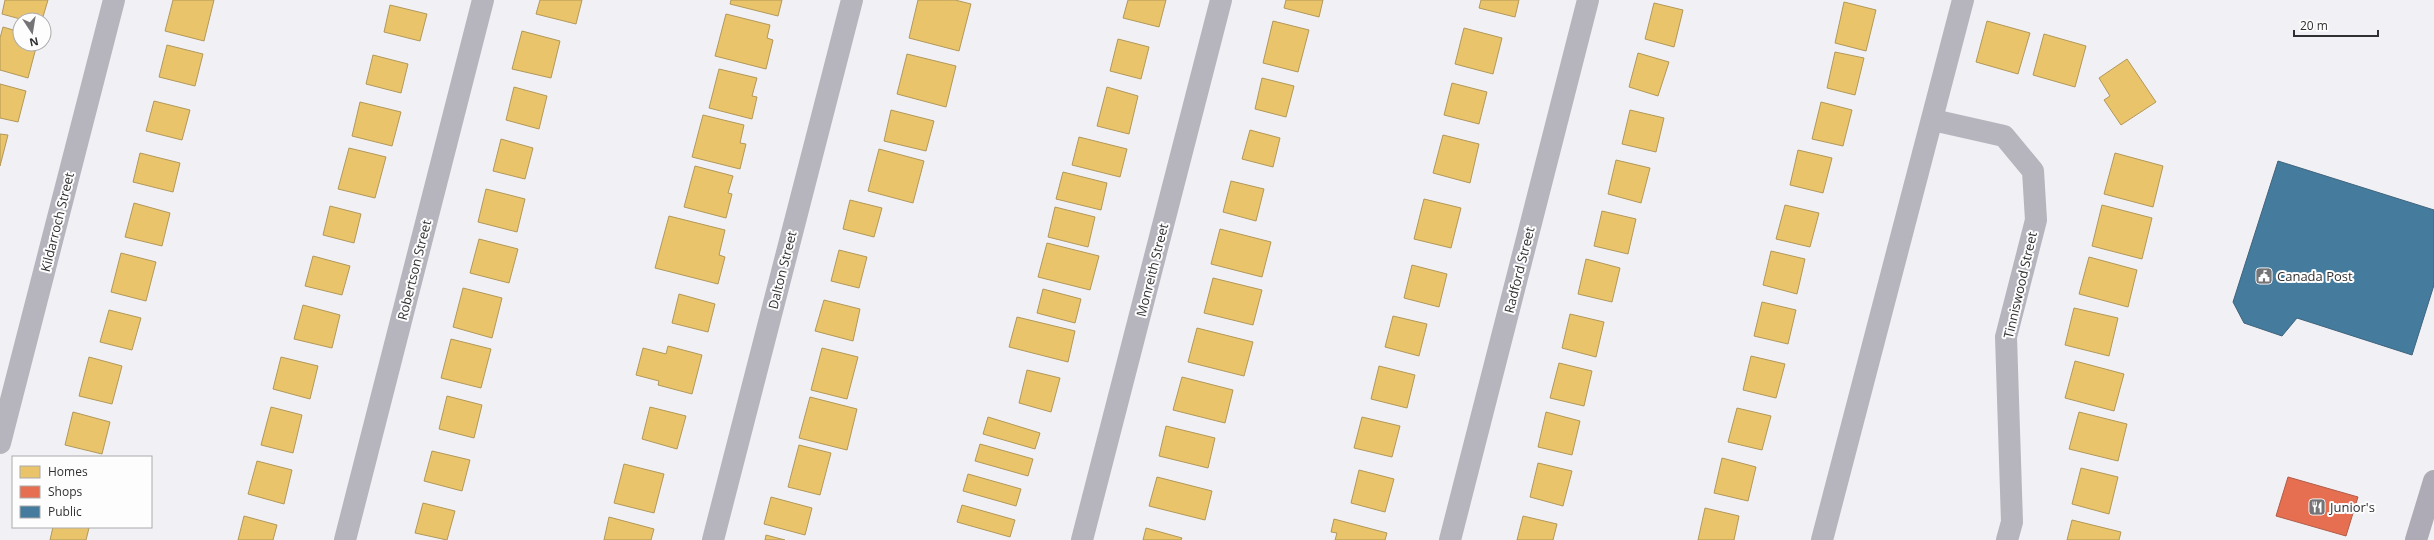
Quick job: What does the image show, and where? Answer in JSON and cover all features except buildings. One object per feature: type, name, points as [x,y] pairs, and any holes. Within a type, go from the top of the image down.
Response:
[{"type":"main road","points":[[2416,540],[2434,481]]},
{"type":"street","name":"Kildarroch Street","points":[[0,443],[114,0]]},
{"type":"street","name":"Robertson Street","points":[[345,540],[483,0]]},
{"type":"street","name":"Dalton Street","points":[[713,540],[852,0]]},
{"type":"street","name":"Monreith Street","points":[[1082,540],[1221,0]]},
{"type":"street","name":"Radford Street","points":[[1450,540],[1588,0]]},
{"type":"street","points":[[1822,540],[1933,120],[1962,0]]},
{"type":"street","name":"Tinniswood Street","points":[[1933,120],[2004,136],[2033,171],[2036,220],[2006,337],[2012,522],[2007,540]]},
{"type":"place","name":"Canada Post","points":[[2264,276]]},
{"type":"place","name":"Junior's","points":[[2317,507]]}]
